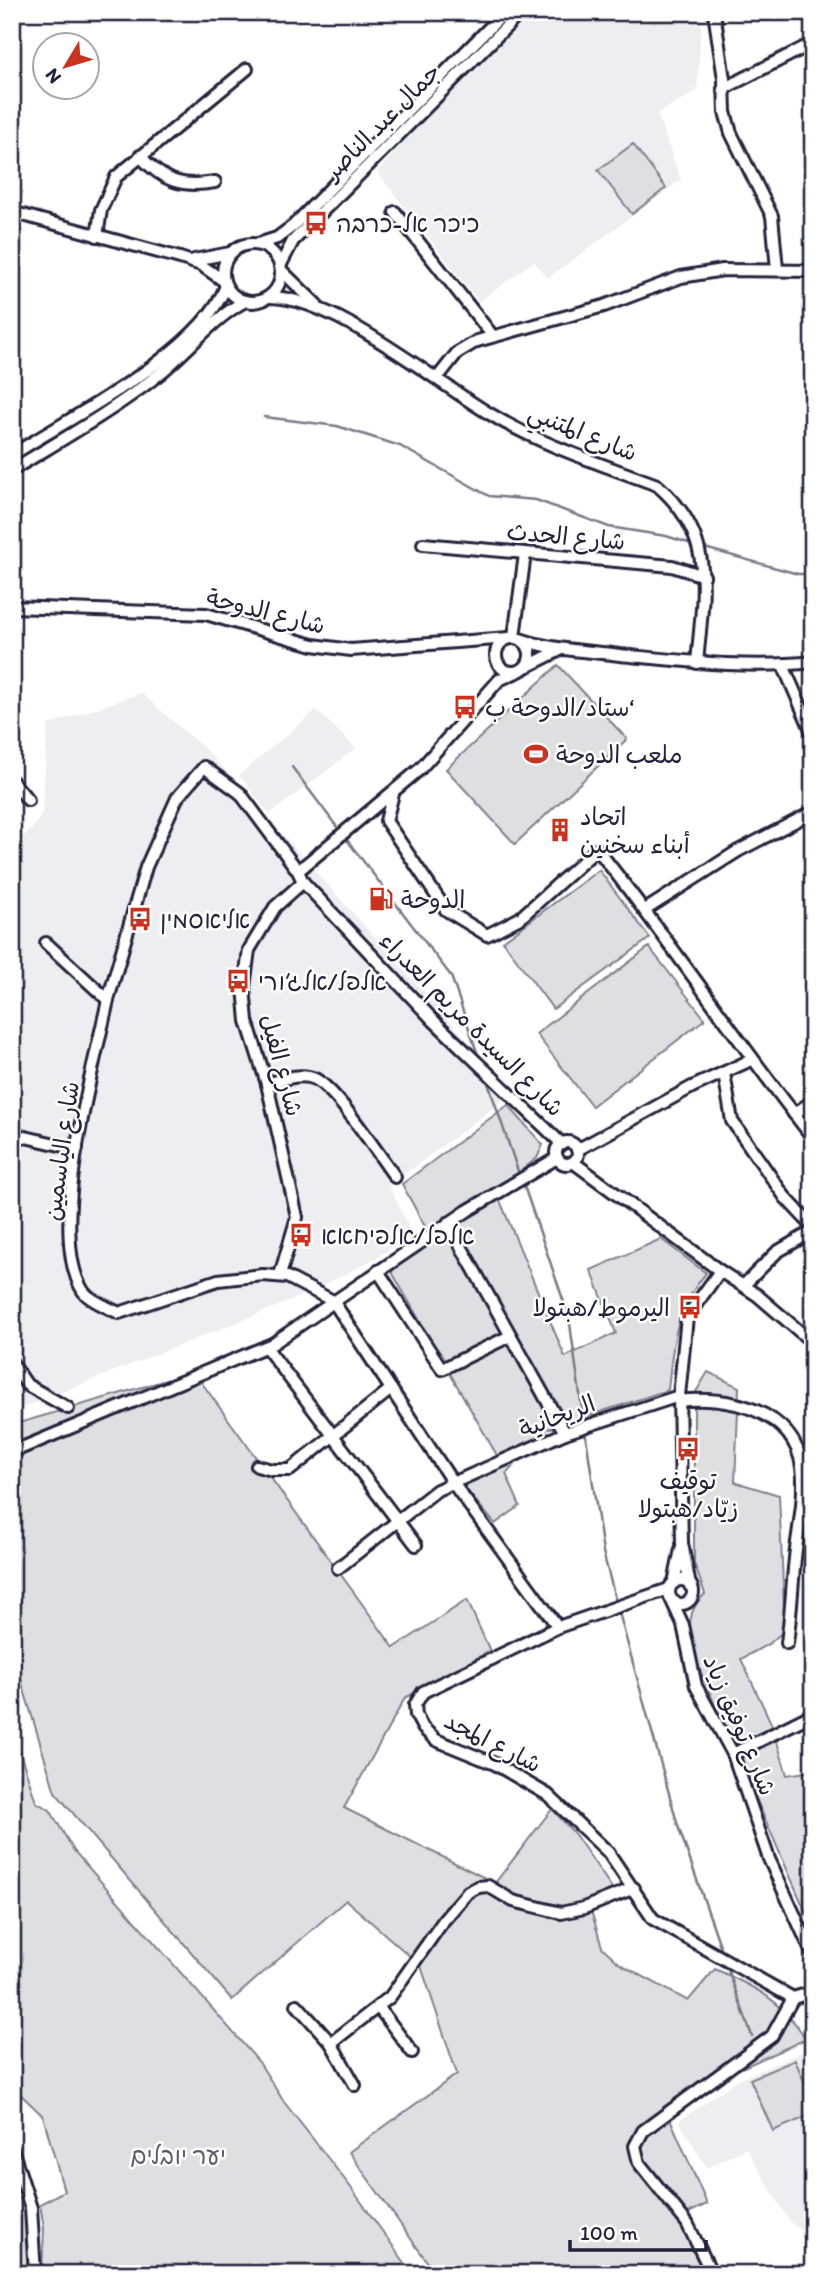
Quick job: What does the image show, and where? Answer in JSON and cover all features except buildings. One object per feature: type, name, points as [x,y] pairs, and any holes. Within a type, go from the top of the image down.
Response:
[{"type":"street","name":"جمال عبد الناصر","points":[[258,244],[276,238],[293,226],[505,12]]},
{"type":"street","name":"جمال عبد الناصر","points":[[281,268],[293,240],[522,12]]},
{"type":"street","points":[[714,12],[731,133],[772,216],[777,269]]},
{"type":"street","points":[[723,89],[813,43]]},
{"type":"street","points":[[97,236],[101,210],[116,177],[247,69]]},
{"type":"street","points":[[139,156],[167,181],[196,185],[215,182]]},
{"type":"street","points":[[12,212],[180,258],[201,265],[225,283]]},
{"type":"street","points":[[395,212],[492,335]]},
{"type":"street","points":[[180,258],[207,259],[230,253],[247,244],[258,244],[273,252],[281,268],[329,314]]},
{"type":"street","points":[[230,253],[223,270],[225,283],[232,295],[245,301],[261,301],[270,297],[277,289],[281,268]]},
{"type":"street","points":[[438,377],[464,347],[492,335],[604,306],[681,277],[723,270],[813,271]]},
{"type":"street","points":[[12,455],[129,384],[166,356],[212,312],[225,283]]},
{"type":"street","points":[[270,297],[291,298],[329,314]]},
{"type":"street","points":[[12,470],[136,392],[181,357],[229,311],[245,301]]},
{"type":"street","name":"شارع المتنبي","points":[[329,314],[438,377],[488,413],[519,430],[657,485],[687,515],[701,552],[704,576],[697,663]]},
{"type":"street","name":"شارع الحدث","points":[[423,544],[672,566],[704,576]]},
{"type":"street","points":[[514,638],[525,554]]},
{"type":"street","name":"شارع الدوحة","points":[[12,607],[206,614],[313,645],[342,650],[375,650],[514,638],[563,649],[697,663],[783,665],[813,662]]},
{"type":"street","points":[[489,689],[500,643],[514,638]]},
{"type":"street","points":[[514,638],[530,652],[522,670]]},
{"type":"street","name":"شارع الدوحة","points":[[468,640],[497,657]]},
{"type":"street","points":[[298,871],[393,794],[436,753],[499,680],[522,670],[544,655],[563,649]]},
{"type":"street","points":[[497,657],[504,670],[522,670]]},
{"type":"street","points":[[783,665],[813,734]]},
{"type":"street","name":"شارع الياسمين","points":[[280,1275],[218,1280],[119,1313],[84,1293],[71,1257],[69,1220],[77,1149],[108,1000],[146,867],[177,798],[204,767],[240,793],[298,871]]},
{"type":"street","points":[[12,781],[28,800]]},
{"type":"street","points":[[393,794],[386,821],[410,860],[446,909],[487,935],[520,918],[597,849],[645,910],[751,1060],[813,1138]]},
{"type":"street","points":[[645,910],[738,851],[813,812]]},
{"type":"street","name":"شارع السيدة مريم العدراء","points":[[298,871],[303,882],[435,1022],[562,1144]]},
{"type":"street","name":"شارع الفيل","points":[[280,1275],[297,1217],[267,1084],[247,1021],[244,987],[249,950],[275,907],[303,882]]},
{"type":"street","points":[[46,943],[108,1000]]},
{"type":"street","points":[[573,1162],[577,1150],[692,1087],[751,1060]]},
{"type":"street","points":[[724,1073],[732,1121],[785,1197],[813,1229],[777,1252],[743,1286]]},
{"type":"street","points":[[267,1084],[298,1076],[316,1079],[347,1114],[395,1177]]},
{"type":"street","points":[[794,1114],[813,1101]]},
{"type":"street","points":[[12,1139],[21,1136],[77,1149]]},
{"type":"street","points":[[577,1150],[573,1144],[562,1144],[557,1149],[557,1158],[564,1164],[573,1162],[720,1272],[795,1324],[813,1343]]},
{"type":"street","points":[[12,1452],[265,1347],[316,1316],[333,1301],[448,1223],[557,1158]]},
{"type":"street","points":[[448,1223],[565,1433]]},
{"type":"street","points":[[378,1271],[442,1369],[510,1336]]},
{"type":"street","points":[[684,1625],[691,1598],[682,1543],[679,1399],[687,1317],[720,1272]]},
{"type":"street","points":[[280,1275],[333,1301],[453,1483],[558,1627]]},
{"type":"street","points":[[265,1347],[416,1545]]},
{"type":"street","points":[[12,1363],[27,1385],[68,1408]]},
{"type":"street","points":[[257,1466],[272,1470],[290,1470],[391,1389]]},
{"type":"street","name":"الريحانية","points":[[338,1567],[437,1490],[565,1433],[679,1399],[722,1401],[761,1412],[792,1441],[798,1454],[802,1469],[800,1524],[787,1643]]},
{"type":"street","points":[[682,1543],[672,1591],[684,1625]]},
{"type":"street","points":[[672,1591],[685,1581],[690,1586]]},
{"type":"street","name":"شارع المجد","points":[[691,1598],[681,1604],[672,1591],[558,1627],[424,1692],[415,1704],[416,1714],[423,1728],[436,1740],[495,1764],[548,1795],[608,1852],[653,1919],[793,1998]]},
{"type":"street","name":"شارع توفيق زياد","points":[[684,1625],[696,1686],[733,1754],[769,1859],[813,1955]]},
{"type":"street","points":[[733,1754],[813,1714]]},
{"type":"street","points":[[331,2043],[379,2008],[401,1982],[444,1920],[468,1892],[478,1886],[488,1886],[513,1901],[561,1913],[584,1908],[634,1888]]},
{"type":"street","points":[[712,2274],[687,2223],[639,2163],[634,2153],[635,2146],[643,2132],[772,2036],[793,1998],[813,1992]]},
{"type":"street","points":[[297,2005],[331,2043],[355,2085]]},
{"type":"street","points":[[379,2008],[412,2052]]},
{"type":"street","points":[[12,2149],[31,2208],[35,2274]]},
{"type":"shaded area","points":[[530,12],[702,12],[697,91],[657,114],[681,180],[548,278],[534,261],[479,302],[377,172],[440,102],[465,63]]},
{"type":"shaded area","points":[[141,693],[209,753],[514,1092],[389,1186],[413,1236],[352,1271],[288,1302],[12,1412],[12,844],[31,830],[42,815],[48,725]]},
{"type":"shaded area","points":[[316,710],[356,748],[270,814],[239,775]]},
{"type":"shaded area","points":[[813,2048],[813,2247],[805,2234],[790,2222],[746,2148],[707,2168],[679,2121],[737,2080]]},
{"type":"green space","points":[[633,144],[666,188],[632,214],[598,170]]},
{"type":"green space","name":"ملعب الدوحة","points":[[558,665],[627,739],[515,844],[446,769]]},
{"type":"green space","points":[[599,870],[650,938],[553,1009],[503,941]]},
{"type":"green space","points":[[649,947],[705,1019],[592,1106],[536,1034]]},
{"type":"green space","points":[[508,1105],[543,1145],[537,1158],[496,1191],[565,1357],[616,1333],[591,1270],[661,1239],[706,1273],[695,1287],[681,1314],[674,1342],[668,1390],[547,1429],[506,1474],[520,1506],[495,1524],[460,1482],[499,1459],[385,1260],[429,1234],[402,1184]]},
{"type":"green space","points":[[194,1372],[394,1648],[467,1600],[490,1651],[405,1698],[344,1808],[495,1883],[552,1809],[574,1833],[614,1891],[589,1904],[602,1947],[620,1964],[688,2001],[715,1969],[767,1996],[797,2025],[806,2039],[726,2075],[668,2114],[707,2204],[678,2218],[704,2274],[436,2274],[349,2152],[457,2074],[421,1966],[346,1900],[232,2000],[55,1792],[12,1650],[12,1425]]},
{"type":"green space","points":[[708,1372],[739,1387],[735,1482],[779,1495],[785,1630],[770,1643],[741,1659],[772,1725],[787,1775],[813,1771],[813,1920],[807,1915],[694,1657],[691,1616],[698,1601],[705,1594],[694,1563],[694,1395]]},
{"type":"green space","name":"יער יובלים","points":[[12,1728],[36,1802],[50,1810],[74,1851],[259,2062],[284,2102],[349,2185],[413,2274],[42,2274],[44,2228],[40,2204],[64,2191],[43,2116],[12,2086]]},
{"type":"green space","points":[[795,2060],[813,2102],[813,2114],[773,2131],[750,2079]]},
{"type":"green space","points":[[12,2187],[19,2188],[25,2206],[31,2274],[12,2274]]},
{"type":"waterway","points":[[264,417],[337,426],[400,446],[489,496],[536,500],[609,527],[666,536],[695,545]]},
{"type":"waterway","points":[[701,547],[798,574],[813,574]]},
{"type":"waterway","points":[[292,767],[340,831]]},
{"type":"waterway","points":[[344,836],[451,976],[479,1058]]},
{"type":"waterway","points":[[486,1077],[520,1177]]},
{"type":"waterway","points":[[523,1183],[569,1317],[584,1423]]},
{"type":"waterway","points":[[585,1430],[603,1552],[616,1602]]},
{"type":"waterway","points":[[618,1609],[678,1826],[723,1954]]},
{"type":"waterway","points":[[727,1967],[752,2036]]},
{"type":"place","name":"כיכר אל-כרבה","points":[[316,223]]},
{"type":"place","name":"ستاد/الدوحة ب‘","points":[[465,707]]},
{"type":"place","name":"ملعب الدوحة","points":[[536,754]]},
{"type":"place","name":"اتحاد أبناء سخنين","points":[[560,830]]},
{"type":"place","name":"الدوحة","points":[[381,899]]},
{"type":"place","name":"אליאסמין","points":[[140,919]]},
{"type":"place","name":"אלפל/אלג׳ורי","points":[[238,981]]},
{"type":"place","name":"אלפל/אלפיחאא","points":[[301,1235]]},
{"type":"place","name":"اليرموط/هبتولا","points":[[690,1307]]},
{"type":"place","name":"توقيف زيّاد/هبتولا","points":[[688,1449]]}]
